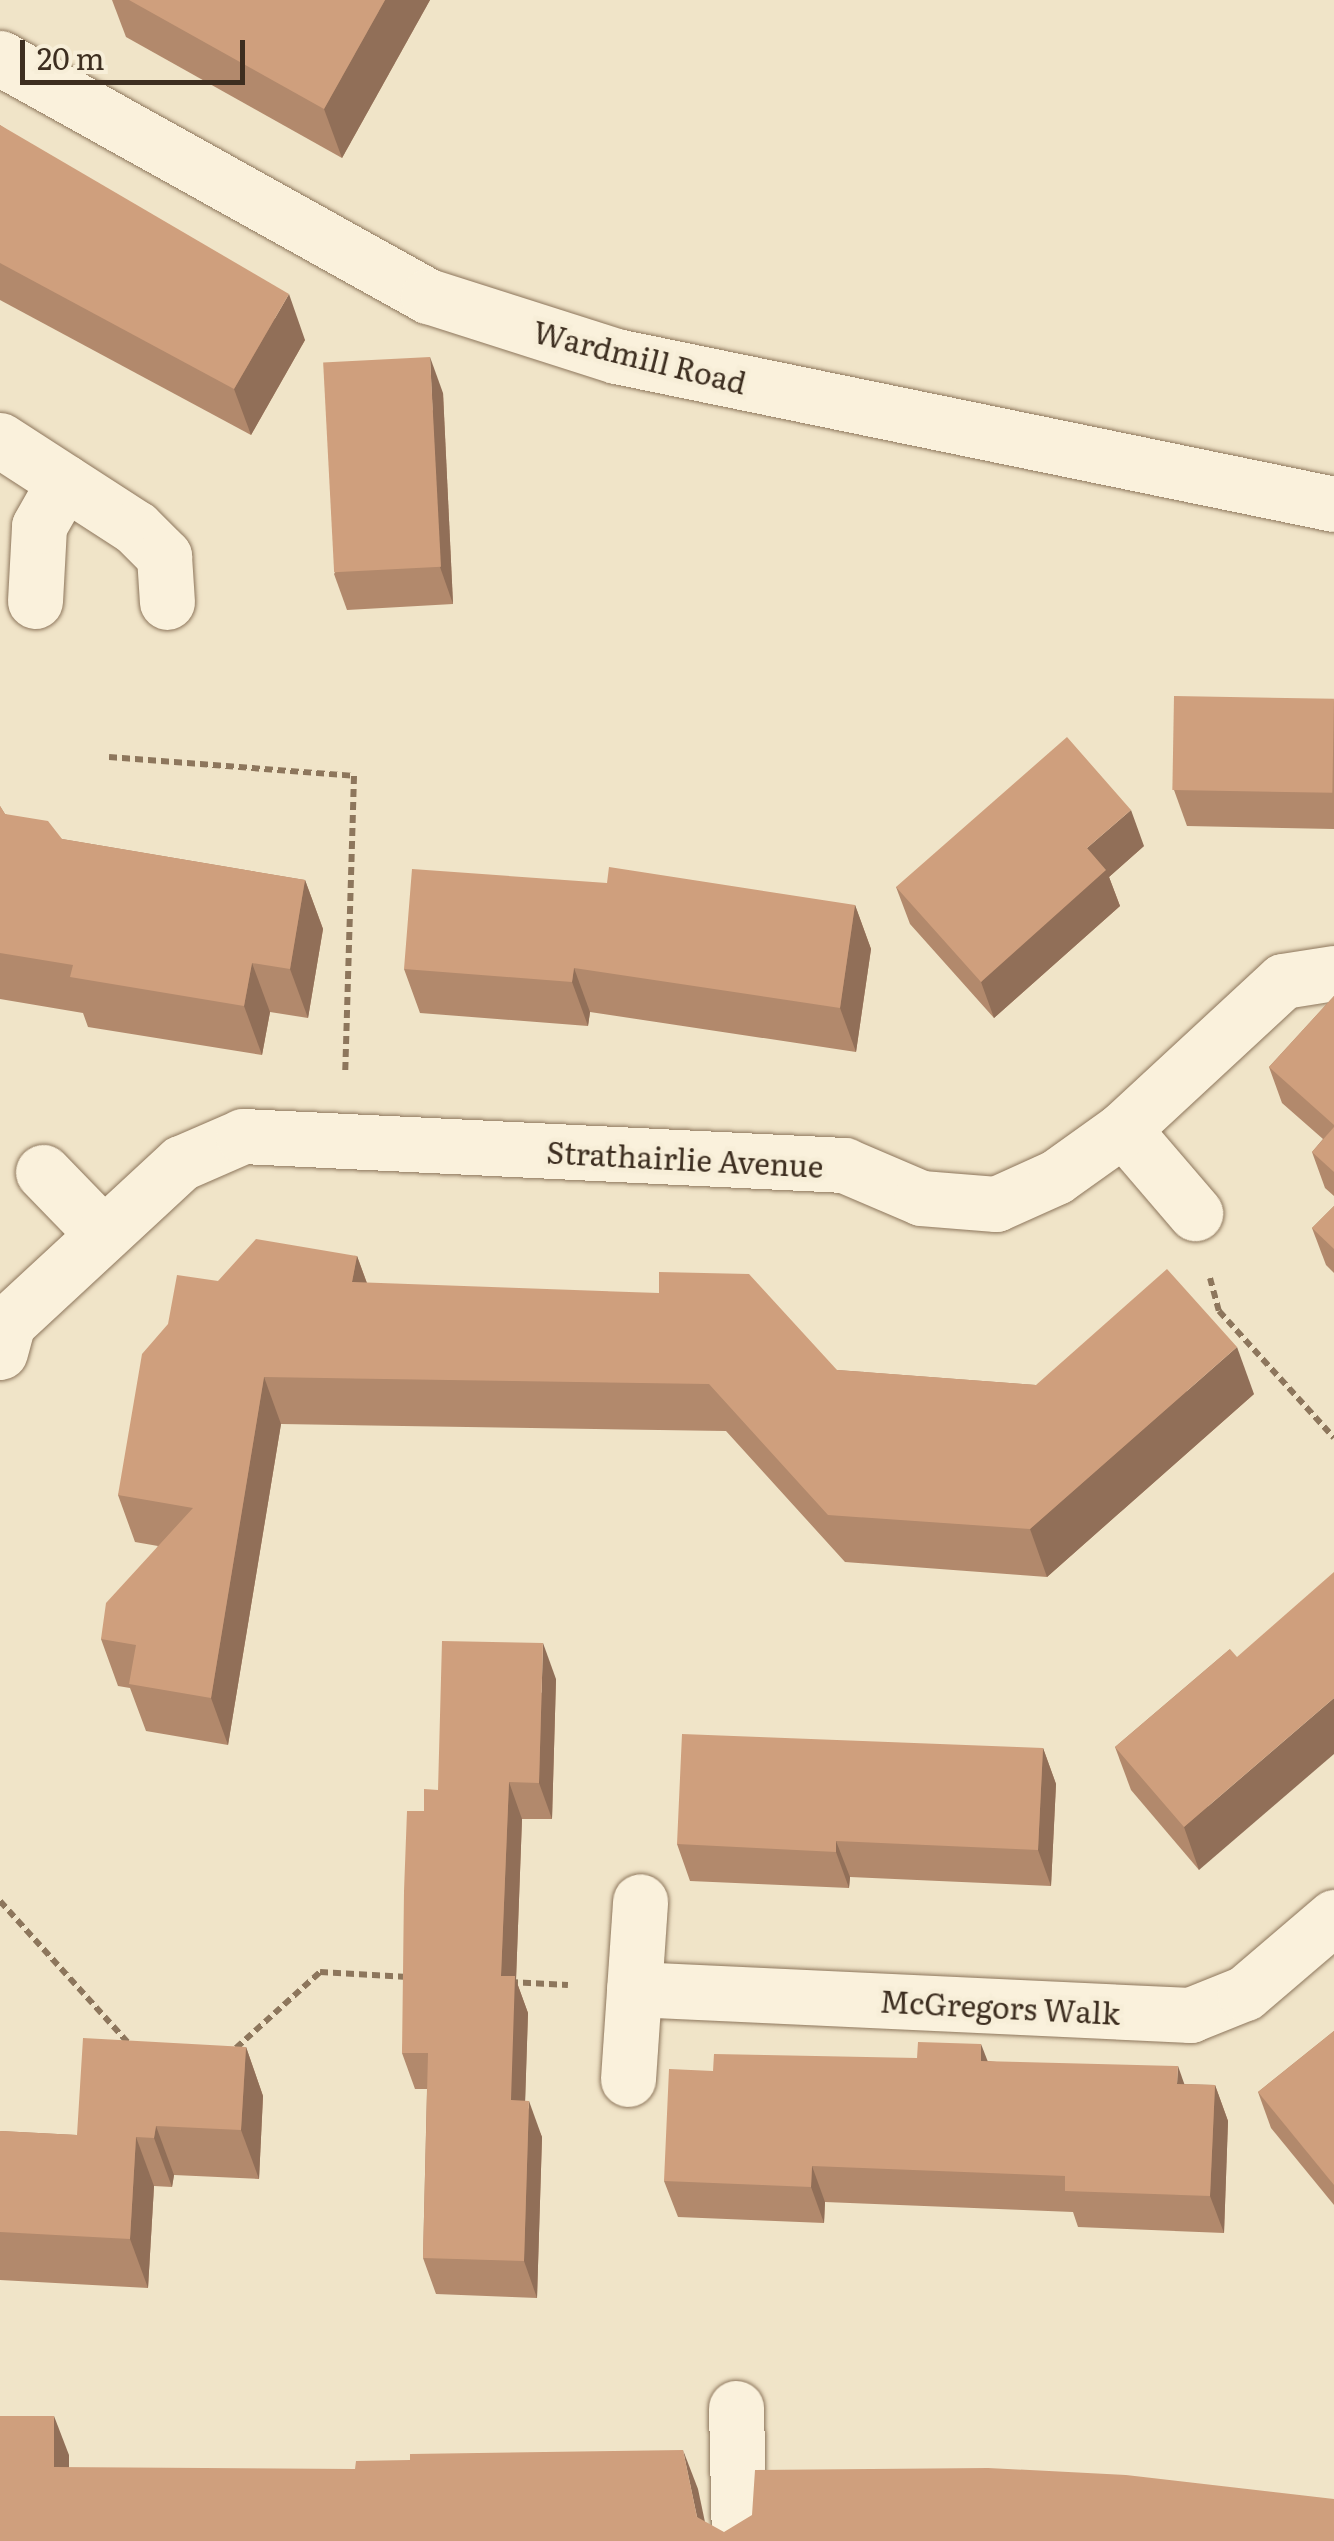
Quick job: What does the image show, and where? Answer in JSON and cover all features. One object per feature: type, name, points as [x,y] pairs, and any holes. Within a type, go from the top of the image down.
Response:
[{"type":"street","name":"Wardmill Road","points":[[0,58],[428,296],[616,356],[1334,504]]},
{"type":"street","points":[[0,440],[136,528],[164,556],[167,602]]},
{"type":"street","points":[[35,601],[40,526],[64,482]]},
{"type":"street","name":"Strathairlie Avenue","points":[[0,1352],[8,1323],[181,1164],[242,1136],[844,1166],[921,1198],[996,1204],[1056,1177],[1123,1129],[1283,982],[1334,972]]},
{"type":"street","points":[[1123,1129],[1195,1213]]},
{"type":"street","points":[[43,1172],[103,1234]]},
{"type":"street","points":[[628,2079],[640,1901]]},
{"type":"street","name":"McGregors Walk","points":[[634,1988],[1190,2015],[1245,1994],[1334,1917]]},
{"type":"street","points":[[736,2408],[738,2541]]},
{"type":"path","points":[[109,756],[354,776],[343,1141]]},
{"type":"path","points":[[1195,1213],[1219,1312],[1334,1438]]},
{"type":"path","points":[[0,1901],[127,2044],[146,2045]]},
{"type":"path","points":[[223,2048],[243,2048],[320,1972],[418,1978]]},
{"type":"path","points":[[497,1982],[634,1988]]},
{"type":"building","points":[[129,0],[385,0],[324,109]]},
{"type":"building","points":[[0,125],[289,294],[234,389],[0,263]]},
{"type":"building","points":[[430,357],[441,567],[334,572],[323,363]]},
{"type":"building","points":[[1174,696],[1334,699],[1332,793],[1172,790]]},
{"type":"building","points":[[1067,737],[1131,810],[1087,848],[1106,870],[981,982],[896,887]]},
{"type":"building","points":[[0,806],[5,814],[48,821],[62,839],[305,880],[290,969],[252,963],[244,1006],[70,977],[73,965],[0,953]]},
{"type":"building","points":[[609,867],[855,905],[840,1008],[574,968],[572,982],[404,969],[412,869],[607,883]]},
{"type":"building","points":[[1334,996],[1334,1125],[1269,1067]]},
{"type":"building","points":[[1334,1127],[1334,1172],[1312,1152]]},
{"type":"building","points":[[1334,1206],[1334,1249],[1312,1228]]},
{"type":"building","points":[[256,1239],[357,1256],[352,1282],[659,1293],[659,1272],[749,1274],[837,1370],[1036,1385],[1167,1269],[1237,1347],[1030,1529],[828,1515],[709,1384],[264,1377],[211,1698],[129,1684],[136,1645],[101,1639],[106,1603],[193,1508],[118,1495],[142,1354],[168,1324],[177,1275],[218,1281]]},
{"type":"building","points":[[1334,1572],[1334,1698],[1184,1827],[1115,1747],[1230,1649],[1237,1657]]},
{"type":"building","points":[[442,1641],[543,1643],[539,1783],[509,1782],[501,1976],[515,1976],[511,2100],[529,2101],[524,2261],[423,2258],[428,2053],[402,2053],[404,1891],[407,1811],[424,1811],[424,1789],[438,1790]]},
{"type":"building","points":[[682,1734],[1043,1748],[1038,1850],[836,1841],[836,1852],[677,1844]]},
{"type":"building","points":[[1334,2031],[1334,2185],[1258,2092]]},
{"type":"building","points":[[83,2038],[246,2047],[241,2130],[156,2126],[154,2138],[136,2137],[130,2239],[0,2232],[0,2131],[77,2135]]},
{"type":"building","points":[[918,2042],[981,2044],[981,2061],[1178,2066],[1177,2084],[1215,2085],[1210,2196],[1065,2191],[1065,2176],[812,2166],[811,2187],[664,2181],[669,2069],[713,2071],[714,2054],[917,2058]]},
{"type":"building","points":[[0,2416],[54,2416],[54,2467],[355,2469],[356,2461],[410,2460],[410,2454],[683,2450],[697,2517],[724,2532],[752,2515],[755,2470],[988,2468],[1126,2475],[1334,2499],[1334,2541],[0,2541]]}]
